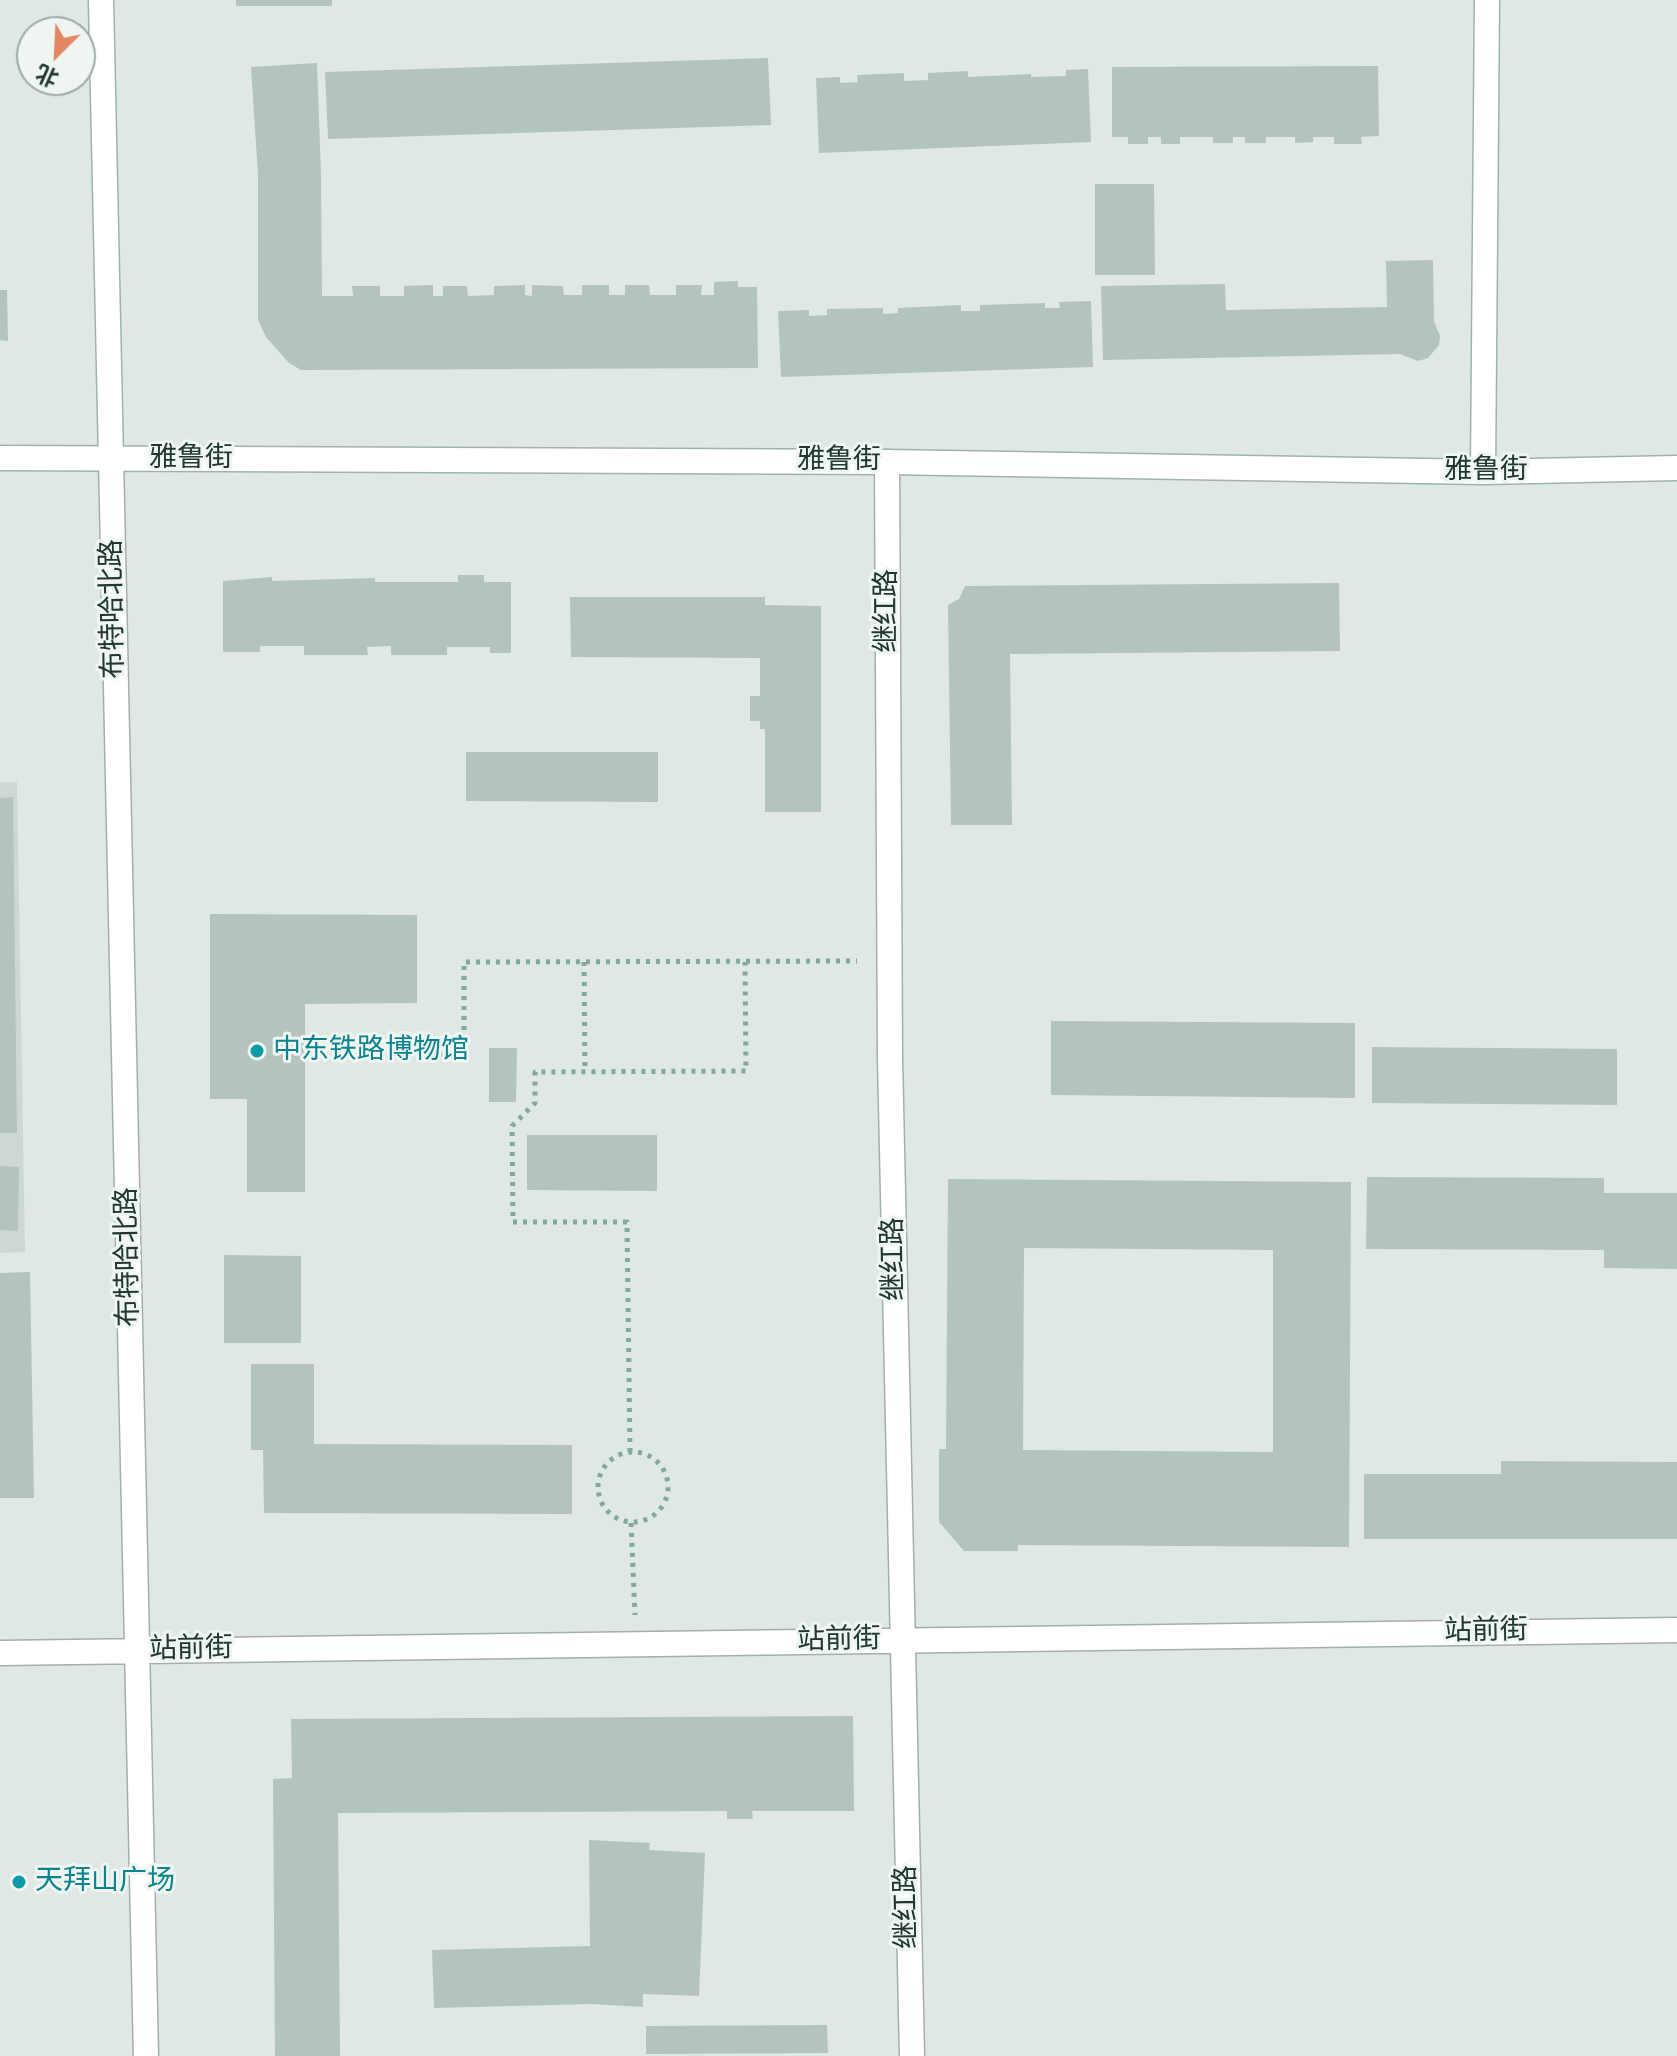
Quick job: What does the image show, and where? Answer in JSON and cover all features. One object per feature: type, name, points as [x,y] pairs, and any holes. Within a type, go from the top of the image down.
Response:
[{"type":"street","name":"布特哈北路","points":[[101,0],[146,2056]]},
{"type":"street","points":[[1483,472],[1487,0]]},
{"type":"street","name":"雅鲁街","points":[[0,458],[887,462],[1483,472],[1677,468]]},
{"type":"street","name":"继红路","points":[[887,462],[890,961],[912,2056]]},
{"type":"street","name":"站前街","points":[[0,1653],[1677,1630]]},
{"type":"path","points":[[338,1055],[464,1054],[464,962],[890,961]]},
{"type":"path","points":[[584,962],[585,1072]]},
{"type":"path","points":[[630,1452],[627,1222],[513,1222],[512,1126],[535,1103],[535,1072],[746,1071],[745,962]]},
{"type":"path","points":[[630,1452],[642,1453],[661,1466],[669,1488],[667,1499],[654,1516],[631,1523],[618,1520],[607,1512],[597,1488],[599,1474],[606,1463],[617,1455],[630,1452]]},
{"type":"path","points":[[631,1523],[636,1644]]},
{"type":"shaded area","points":[[0,782],[17,782],[25,1252],[0,1253]]},
{"type":"building","points":[[236,0],[332,0],[332,6],[236,6]]},
{"type":"building","points":[[768,58],[771,125],[328,139],[325,72]]},
{"type":"building","points":[[317,63],[322,296],[353,296],[352,286],[380,286],[380,296],[404,296],[404,286],[433,285],[433,296],[443,296],[443,286],[467,286],[468,296],[494,295],[494,286],[525,285],[525,295],[532,296],[532,285],[563,286],[564,295],[582,295],[582,285],[609,285],[609,295],[625,295],[625,285],[649,285],[650,295],[676,295],[676,285],[702,285],[701,295],[714,295],[714,282],[738,281],[738,287],[757,287],[758,368],[301,370],[289,363],[266,337],[258,320],[258,175],[251,67]]},
{"type":"building","points":[[1378,66],[1379,136],[1361,137],[1362,144],[1334,144],[1334,137],[1313,137],[1313,142],[1295,143],[1295,137],[1266,137],[1266,143],[1245,143],[1245,137],[1233,137],[1233,143],[1213,143],[1213,137],[1180,137],[1180,144],[1161,144],[1161,137],[1148,137],[1148,144],[1128,144],[1128,137],[1112,137],[1112,67]]},
{"type":"building","points":[[1088,69],[1091,142],[819,153],[816,78],[840,77],[840,83],[858,82],[857,75],[904,73],[904,81],[928,80],[928,73],[968,71],[968,77],[1066,76],[1066,70]]},
{"type":"building","points":[[1095,184],[1154,184],[1155,275],[1095,275]]},
{"type":"building","points":[[1433,260],[1434,321],[1440,336],[1439,345],[1428,358],[1418,361],[1400,354],[1103,360],[1101,286],[1225,284],[1226,310],[1387,307],[1386,261]]},
{"type":"building","points":[[0,290],[7,290],[8,341],[0,340]]},
{"type":"building","points":[[1091,301],[1093,367],[781,377],[778,311],[809,310],[809,316],[827,315],[827,309],[883,308],[883,314],[898,313],[898,308],[961,305],[961,311],[980,311],[980,305],[1045,303],[1045,308],[1060,308],[1059,302]]},
{"type":"building","points":[[458,575],[484,575],[484,582],[511,582],[511,653],[490,653],[490,647],[447,647],[447,655],[391,655],[391,646],[367,647],[368,655],[304,655],[304,646],[260,646],[260,652],[223,652],[223,581],[272,577],[272,581],[375,578],[375,582],[458,582]]},
{"type":"building","points":[[1339,583],[1340,651],[1010,654],[1012,825],[951,825],[948,605],[959,599],[965,586]]},
{"type":"building","points":[[570,597],[765,597],[765,605],[821,606],[821,812],[765,812],[765,729],[760,729],[760,721],[750,721],[750,696],[760,696],[760,658],[571,657]]},
{"type":"building","points":[[466,752],[658,752],[658,802],[466,801]]},
{"type":"building","points":[[13,797],[17,1133],[0,1133],[0,798]]},
{"type":"building","name":"中东铁路博物馆","points":[[210,914],[417,915],[417,1003],[305,1004],[305,1192],[247,1192],[247,1099],[210,1099]]},
{"type":"building","points":[[1051,1021],[1355,1023],[1355,1098],[1051,1095]]},
{"type":"building","points":[[1372,1047],[1617,1049],[1617,1105],[1372,1103]]},
{"type":"building","points":[[489,1048],[517,1048],[516,1102],[489,1102]]},
{"type":"building","points":[[527,1135],[657,1135],[657,1191],[527,1190]]},
{"type":"building","points":[[0,1166],[19,1167],[18,1231],[0,1230]]},
{"type":"building","points":[[1367,1177],[1604,1178],[1604,1193],[1677,1193],[1677,1269],[1604,1268],[1604,1250],[1366,1249]]},
{"type":"building","points":[[948,1179],[1351,1182],[1349,1547],[1018,1545],[1018,1551],[964,1551],[939,1522],[939,1449],[946,1449]],"holes":[[[1024,1248],[1273,1250],[1273,1452],[1023,1450]]]},
{"type":"building","points":[[224,1255],[301,1256],[301,1343],[224,1343]]},
{"type":"building","points":[[30,1272],[34,1498],[0,1498],[0,1273]]},
{"type":"building","points":[[251,1364],[314,1364],[314,1444],[572,1445],[572,1514],[264,1513],[263,1450],[251,1450]]},
{"type":"building","points":[[1501,1461],[1677,1462],[1677,1539],[1364,1539],[1364,1474],[1501,1474]]},
{"type":"building","points":[[853,1716],[854,1811],[752,1811],[753,1819],[727,1819],[727,1811],[338,1813],[340,2056],[275,2056],[273,1779],[292,1778],[291,1719]]},
{"type":"building","points":[[589,1840],[650,1843],[649,1850],[705,1853],[699,1996],[643,1994],[643,2007],[591,2004],[434,2008],[432,1950],[590,1946]]},
{"type":"building","points":[[827,2025],[828,2053],[646,2054],[646,2026]]},
{"type":"place","name":"中东铁路博物馆","points":[[257,1051]]},
{"type":"place","name":"天拜山广场","points":[[19,1882]]}]
